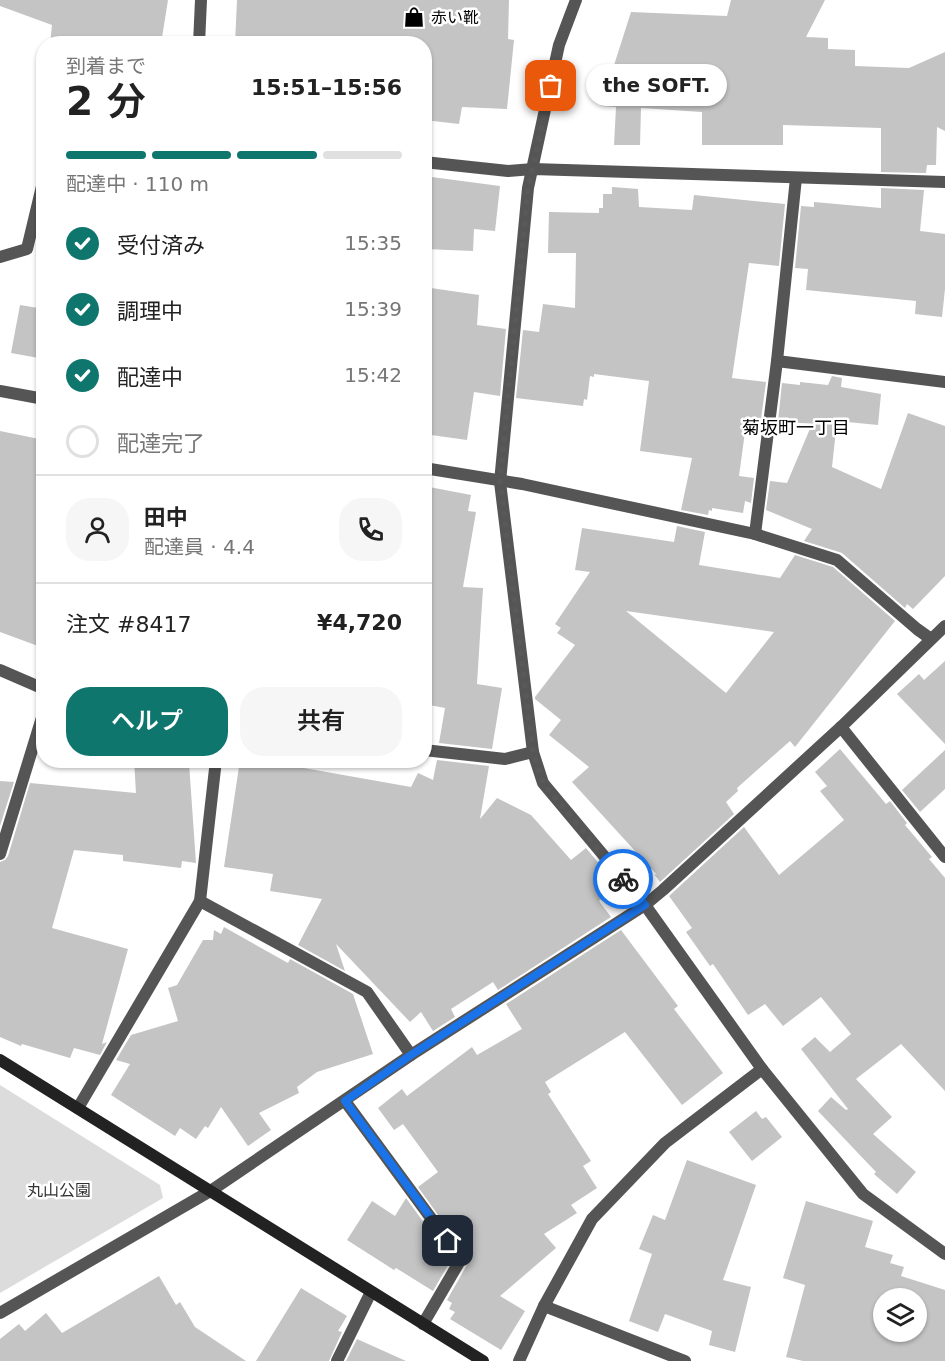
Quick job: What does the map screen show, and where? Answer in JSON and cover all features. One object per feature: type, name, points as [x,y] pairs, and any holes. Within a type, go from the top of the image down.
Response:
[{"type":"street","points":[[199,36],[201,0]]},
{"type":"street","points":[[576,0],[559,45],[528,188],[500,482],[533,752],[543,783],[645,905],[762,1069],[863,1194],[945,1254]]},
{"type":"street","points":[[432,163],[508,171],[533,169],[945,182]]},
{"type":"street","points":[[755,534],[777,361],[796,178]]},
{"type":"street","points":[[0,257],[27,249],[36,211]]},
{"type":"street","points":[[777,361],[945,382]]},
{"type":"street","points":[[0,391],[36,398]]},
{"type":"street","points":[[432,469],[522,484],[755,534],[837,560],[917,629],[932,639]]},
{"type":"street","points":[[0,1313],[212,1190],[411,1055],[645,905],[841,727],[945,626]]},
{"type":"street","points":[[0,670],[36,686]]},
{"type":"street","points":[[841,727],[945,857]]},
{"type":"street","points":[[0,854],[36,737]]},
{"type":"street","points":[[432,751],[505,759],[533,752]]},
{"type":"street","points":[[78,1108],[200,901],[215,768]]},
{"type":"street","points":[[200,901],[367,992],[411,1055]]},
{"type":"street","points":[[0,1060],[483,1361]]},
{"type":"street","points":[[519,1361],[544,1306],[592,1219],[664,1143],[762,1069]]},
{"type":"street","points":[[345,1101],[461,1259],[423,1324]]},
{"type":"street","points":[[337,1361],[371,1292]]},
{"type":"street","points":[[544,1306],[685,1361]]},
{"type":"green space","name":"丸山公園","points":[[0,1085],[160,1185],[163,1198],[0,1293]]},
{"type":"building","points":[[0,0],[168,0],[162,36],[51,36],[52,25],[0,6]]},
{"type":"building","points":[[237,0],[509,0],[508,39],[514,40],[507,109],[462,107],[459,124],[432,121],[432,36],[235,36]]},
{"type":"building","points":[[731,0],[825,0],[806,37],[828,38],[828,49],[855,50],[855,66],[909,68],[945,52],[945,131],[937,127],[936,165],[927,165],[926,173],[881,172],[881,128],[783,125],[783,145],[702,145],[702,112],[641,108],[640,145],[614,145],[616,107],[601,106],[631,12],[727,16]]},
{"type":"building","points":[[432,177],[500,186],[495,231],[474,229],[473,251],[432,249]]},
{"type":"building","points":[[612,187],[638,189],[639,207],[692,210],[694,195],[785,204],[779,266],[749,263],[732,378],[766,382],[761,419],[747,417],[739,476],[754,478],[751,503],[745,501],[743,513],[712,508],[708,515],[681,510],[692,458],[640,451],[649,381],[594,374],[594,377],[590,376],[587,400],[584,399],[583,406],[516,398],[523,330],[539,332],[543,304],[575,308],[576,253],[548,253],[549,212],[599,213],[599,208],[603,208],[603,194],[612,194]]},
{"type":"building","points":[[881,188],[924,190],[920,231],[945,234],[945,289],[942,317],[915,314],[916,301],[806,290],[808,269],[795,268],[801,206],[814,207],[814,202],[881,208]]},
{"type":"building","points":[[432,288],[479,295],[477,325],[506,329],[500,396],[474,392],[467,440],[432,435]]},
{"type":"building","points":[[20,305],[36,308],[36,358],[11,353]]},
{"type":"building","points":[[832,376],[842,378],[841,387],[881,394],[878,425],[837,421],[832,467],[881,489],[908,413],[945,426],[945,576],[913,609],[907,604],[905,608],[842,553],[804,541],[812,529],[766,510],[770,481],[787,483],[812,424],[778,421],[782,383],[828,385]]},
{"type":"building","points":[[0,431],[36,438],[36,645],[0,632]]},
{"type":"building","points":[[432,488],[471,495],[468,511],[476,512],[463,587],[483,588],[477,684],[502,688],[492,749],[439,743],[445,708],[432,706]]},
{"type":"building","points":[[677,526],[705,532],[699,565],[780,578],[795,555],[833,567],[895,621],[795,747],[790,741],[737,788],[738,791],[726,802],[734,814],[660,882],[654,874],[657,875],[572,782],[589,767],[549,735],[561,720],[535,697],[575,645],[557,633],[561,628],[555,624],[590,572],[575,570],[582,528],[674,542]],"holes":[[[626,611],[774,632],[726,693]]]},
{"type":"building","points":[[945,661],[945,744],[897,694],[919,674],[924,680]]},
{"type":"building","points":[[840,749],[886,804],[890,801],[907,823],[905,825],[932,857],[929,859],[945,878],[945,1091],[901,1044],[856,1079],[892,1117],[873,1134],[916,1172],[897,1194],[874,1174],[876,1172],[818,1111],[831,1097],[846,1110],[848,1109],[801,1049],[815,1037],[830,1052],[851,1034],[821,997],[783,1026],[765,1004],[748,1015],[713,964],[710,966],[686,932],[692,928],[669,896],[744,827],[779,875],[844,820],[820,791],[827,786],[815,772]]},
{"type":"building","points":[[945,750],[945,789],[920,812],[902,790]]},
{"type":"building","points":[[437,760],[489,766],[480,819],[497,798],[531,815],[571,860],[586,848],[617,885],[599,901],[611,917],[498,990],[493,982],[451,1009],[455,1017],[433,1031],[421,1012],[410,1022],[336,944],[345,971],[298,945],[322,899],[270,891],[273,874],[224,867],[239,768],[304,768],[411,787],[418,773],[433,780]]},
{"type":"building","points":[[134,768],[189,768],[196,863],[182,861],[181,868],[123,861],[123,855],[74,850],[52,928],[128,949],[102,1044],[107,1042],[100,1055],[74,1048],[70,1058],[22,1044],[21,1046],[0,1037],[0,862],[8,856],[30,783],[136,793]]},
{"type":"building","points":[[0,781],[14,782],[0,826]]},
{"type":"building","points":[[613,854],[638,866],[630,874]]},
{"type":"building","points":[[224,927],[288,963],[290,959],[353,994],[373,1054],[317,1072],[297,1087],[299,1093],[259,1113],[271,1130],[248,1146],[221,1107],[208,1128],[205,1126],[196,1139],[180,1128],[175,1136],[111,1095],[130,1064],[116,1060],[131,1035],[178,1021],[168,988],[177,985],[203,940],[213,940],[214,930],[221,934]]},
{"type":"building","points":[[621,930],[678,1006],[674,1009],[723,1073],[682,1105],[625,1032],[545,1082],[551,1092],[548,1094],[591,1161],[583,1166],[597,1188],[571,1205],[577,1213],[544,1234],[556,1248],[500,1296],[525,1311],[501,1350],[450,1319],[455,1312],[449,1309],[452,1303],[447,1300],[469,1258],[418,1187],[438,1172],[403,1124],[394,1130],[378,1108],[402,1089],[407,1096],[472,1047],[477,1055],[522,1029],[506,1004]]},
{"type":"building","points":[[756,1111],[762,1119],[766,1117],[782,1137],[752,1161],[729,1132]]},
{"type":"building","points":[[687,1160],[756,1185],[723,1280],[751,1287],[735,1352],[709,1345],[712,1331],[665,1314],[658,1332],[629,1321],[652,1254],[639,1249],[653,1215],[665,1220]]},
{"type":"building","points":[[406,1198],[451,1260],[433,1291],[396,1268],[394,1270],[347,1240],[372,1201],[395,1216]]},
{"type":"building","points":[[806,1201],[873,1221],[865,1247],[893,1255],[890,1263],[904,1267],[901,1276],[945,1290],[945,1361],[803,1361],[786,1357],[805,1285],[783,1278]]},
{"type":"building","points":[[159,1276],[176,1305],[180,1302],[195,1327],[246,1361],[0,1361],[0,1339],[19,1324],[25,1331],[46,1313],[62,1333]]},
{"type":"building","points":[[301,1288],[347,1316],[338,1331],[342,1332],[329,1361],[256,1361]]},
{"type":"building","points":[[357,1339],[406,1361],[346,1361]]},
{"type":"way so far","points":[[551,86],[528,188],[500,482],[533,752],[543,783],[623,879]]},
{"type":"place","name":"赤い靴","points":[[414,17]]},
{"type":"place","name":"the SOFT.","points":[[551,86]]},
{"type":"district","name":"菊坂町一丁目","points":[[796,428]]},
{"type":"route","points":[[448,1241],[345,1101],[411,1055],[645,905],[623,879]]}]
